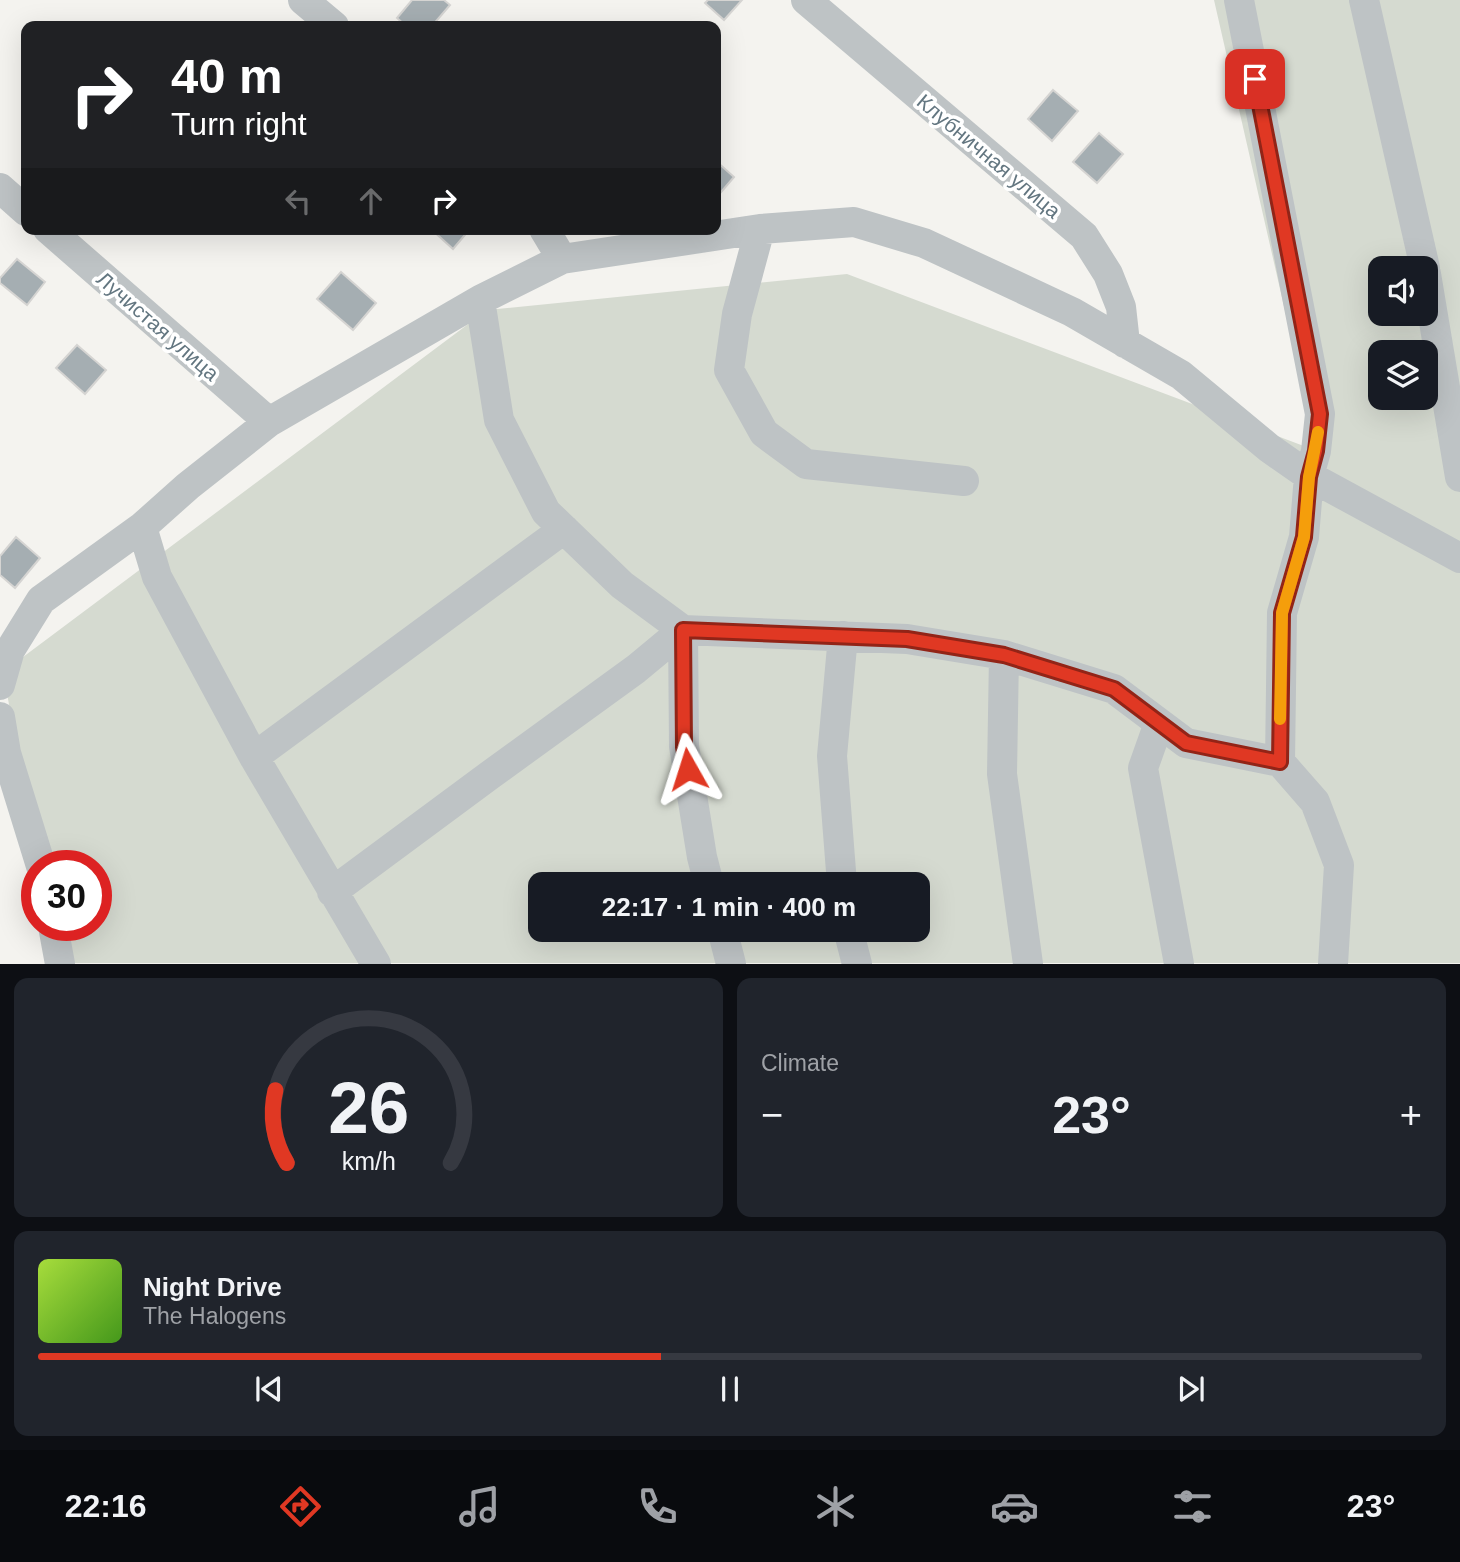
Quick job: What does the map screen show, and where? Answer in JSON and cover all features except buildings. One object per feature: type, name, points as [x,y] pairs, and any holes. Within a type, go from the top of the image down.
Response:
[{"type":"street","points":[[303,0],[328,21]]},
{"type":"street","name":"Клубничная улица","points":[[806,0],[1084,236],[1108,274],[1121,307],[1125,343]]},
{"type":"street","points":[[1239,0],[1320,414],[1316,451],[1309,477],[1304,537],[1282,613],[1280,762]]},
{"type":"street","points":[[1364,0],[1422,256]]},
{"type":"street","points":[[0,188],[21,207]]},
{"type":"street","points":[[721,235],[760,229],[854,222],[924,243],[1072,312],[1181,375],[1269,448],[1309,477],[1460,558]]},
{"type":"street","points":[[760,229],[737,314],[729,370],[764,433],[806,464],[964,481]]},
{"type":"street","name":"Лучистая улица","points":[[55,235],[269,422]]},
{"type":"street","points":[[548,235],[562,259]]},
{"type":"street","points":[[0,685],[5,646],[41,600],[142,527],[188,486],[269,422],[480,300],[562,259],[720,235]]},
{"type":"street","points":[[480,300],[499,420],[546,512],[622,585],[683,630],[907,639],[1004,655],[1114,689],[1186,743],[1280,762],[1315,802],[1339,865],[1333,964]]},
{"type":"street","points":[[1435,326],[1460,477]]},
{"type":"street","points":[[142,527],[157,577],[254,757],[376,964]]},
{"type":"street","points":[[254,757],[564,529]]},
{"type":"street","points":[[683,630],[684,747],[706,872]]},
{"type":"street","points":[[332,892],[636,670],[683,630]]},
{"type":"street","points":[[841,872],[832,756],[843,636]]},
{"type":"street","points":[[1004,655],[1002,774],[1028,964]]},
{"type":"street","points":[[0,717],[6,753],[36,850]]},
{"type":"street","points":[[1159,723],[1143,768],[1179,964]]},
{"type":"street","points":[[55,941],[60,964]]},
{"type":"street","points":[[725,942],[731,964]]},
{"type":"street","points":[[851,942],[857,964]]},
{"type":"shaded area","points":[[1214,0],[1460,0],[1460,963],[57,963],[53,941],[112,941],[112,850],[36,850],[3,672],[487,310],[847,274],[1317,451]]},
{"type":"slow traffic","points":[[1280,719],[1282,613],[1304,537],[1309,477],[1318,432]]},
{"type":"route","points":[[688,769],[684,747],[683,630],[907,639],[1004,655],[1114,689],[1186,743],[1280,762],[1282,613],[1304,537],[1309,477],[1316,451],[1320,414],[1255,79]]}]
